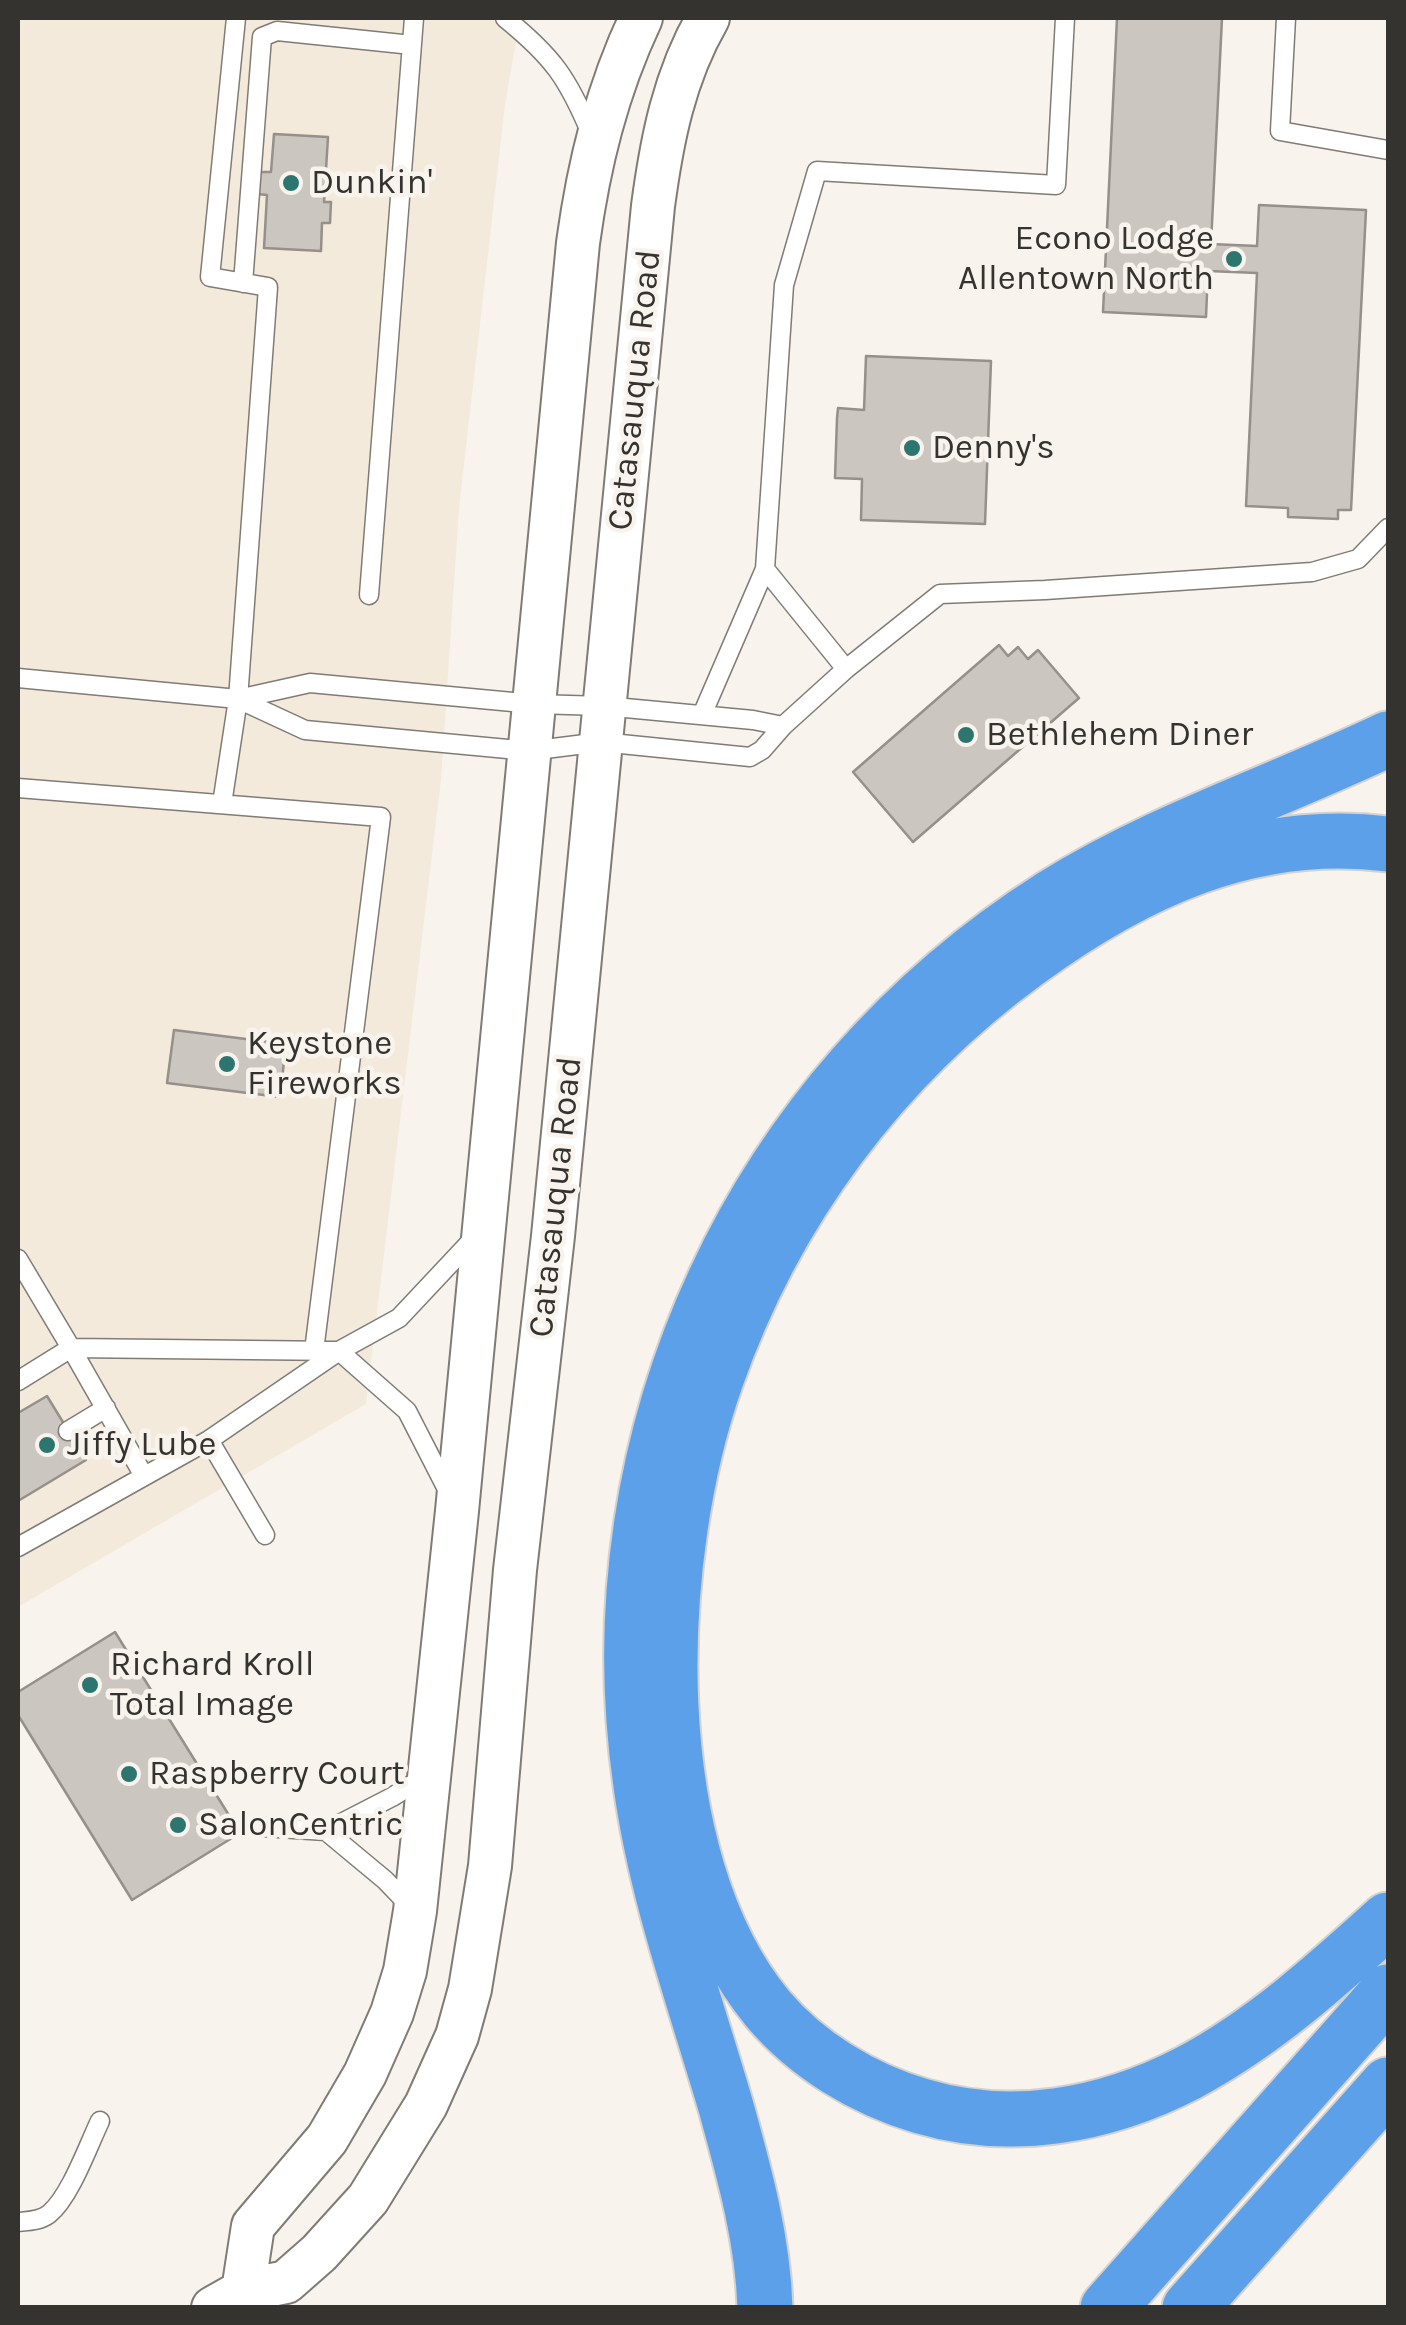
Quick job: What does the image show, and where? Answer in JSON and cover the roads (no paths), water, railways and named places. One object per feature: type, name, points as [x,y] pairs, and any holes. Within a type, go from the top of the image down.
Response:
[{"type":"highway","points":[[765,2308],[760,2251],[739,2152],[652,1843],[634,1725],[633,1605],[638,1544],[662,1427],[696,1320],[746,1218],[804,1127],[898,1019],[961,963],[1015,922],[1115,862],[1388,740]]},
{"type":"highway","points":[[1388,844],[1319,840],[1258,846],[1195,866],[1118,903],[1076,927],[998,982],[926,1046],[864,1113],[807,1191],[780,1237],[754,1284],[714,1384],[686,1491],[671,1607],[670,1666],[674,1742],[690,1834],[712,1913],[727,1946],[768,2008],[792,2034],[846,2074],[908,2102],[968,2117],[1028,2120],[1089,2110],[1136,2096],[1185,2074],[1252,2034],[1326,1976],[1388,1920]]},
{"type":"highway","points":[[1108,2308],[1388,1992]]},
{"type":"highway","points":[[1190,2308],[1388,2085]]},
{"type":"street","name":"Catasauqua Road","points":[[228,2299],[253,2226],[328,2139],[365,2074],[392,2014],[415,1911],[578,242],[595,144],[610,93],[641,18]]},
{"type":"street","name":"Catasauqua Road","points":[[228,2299],[286,2282],[312,2260],[368,2199],[426,2104],[457,2036],[470,1989],[490,1866],[516,1570],[660,160],[668,112],[683,67],[708,18]]},
{"type":"lane","points":[[222,804],[238,700],[268,287],[210,277],[236,18]]},
{"type":"lane","points":[[368,595],[414,18]]},
{"type":"lane","points":[[505,18],[546,51],[562,72],[595,144]]},
{"type":"lane","points":[[702,715],[765,569],[784,285],[818,171],[1056,185],[1064,18]]},
{"type":"lane","points":[[1286,18],[1280,131],[1388,150]]},
{"type":"lane","points":[[243,282],[262,37],[277,31],[412,45]]},
{"type":"lane","points":[[238,700],[310,683],[534,704],[602,724],[750,757],[846,669],[940,594],[1312,572],[1358,559],[1388,528]]},
{"type":"lane","points":[[765,569],[846,669]]},
{"type":"lane","points":[[18,678],[238,700],[306,730],[530,751],[602,724],[702,715],[783,726]]},
{"type":"lane","points":[[18,788],[381,816],[314,1351]]},
{"type":"lane","points":[[18,1546],[208,1440],[339,1352],[399,1318],[483,1229]]},
{"type":"lane","points":[[18,1259],[144,1476]]},
{"type":"lane","points":[[18,1380],[71,1348],[339,1352],[407,1411],[457,1510]]},
{"type":"lane","points":[[68,1430],[106,1408]]},
{"type":"lane","points":[[208,1440],[265,1535]]},
{"type":"lane","points":[[262,1827],[326,1830],[392,1798],[429,1774]]},
{"type":"lane","points":[[326,1830],[415,1911]]},
{"type":"lane","points":[[18,2222],[50,2213],[70,2183],[100,2121]]},
{"type":"place","name":"Dunkin'","points":[[291,183]]},
{"type":"place","name":"Econo Lodge Allentown North","points":[[1234,259]]},
{"type":"place","name":"Denny's","points":[[912,448]]},
{"type":"place","name":"Bethlehem Diner","points":[[966,735]]},
{"type":"place","name":"Keystone Fireworks","points":[[227,1064]]},
{"type":"place","name":"Jiffy Lube","points":[[47,1445]]},
{"type":"place","name":"Richard Kroll Total Image","points":[[90,1685]]},
{"type":"place","name":"Raspberry Court","points":[[129,1774]]},
{"type":"place","name":"SalonCentric","points":[[178,1825]]}]
